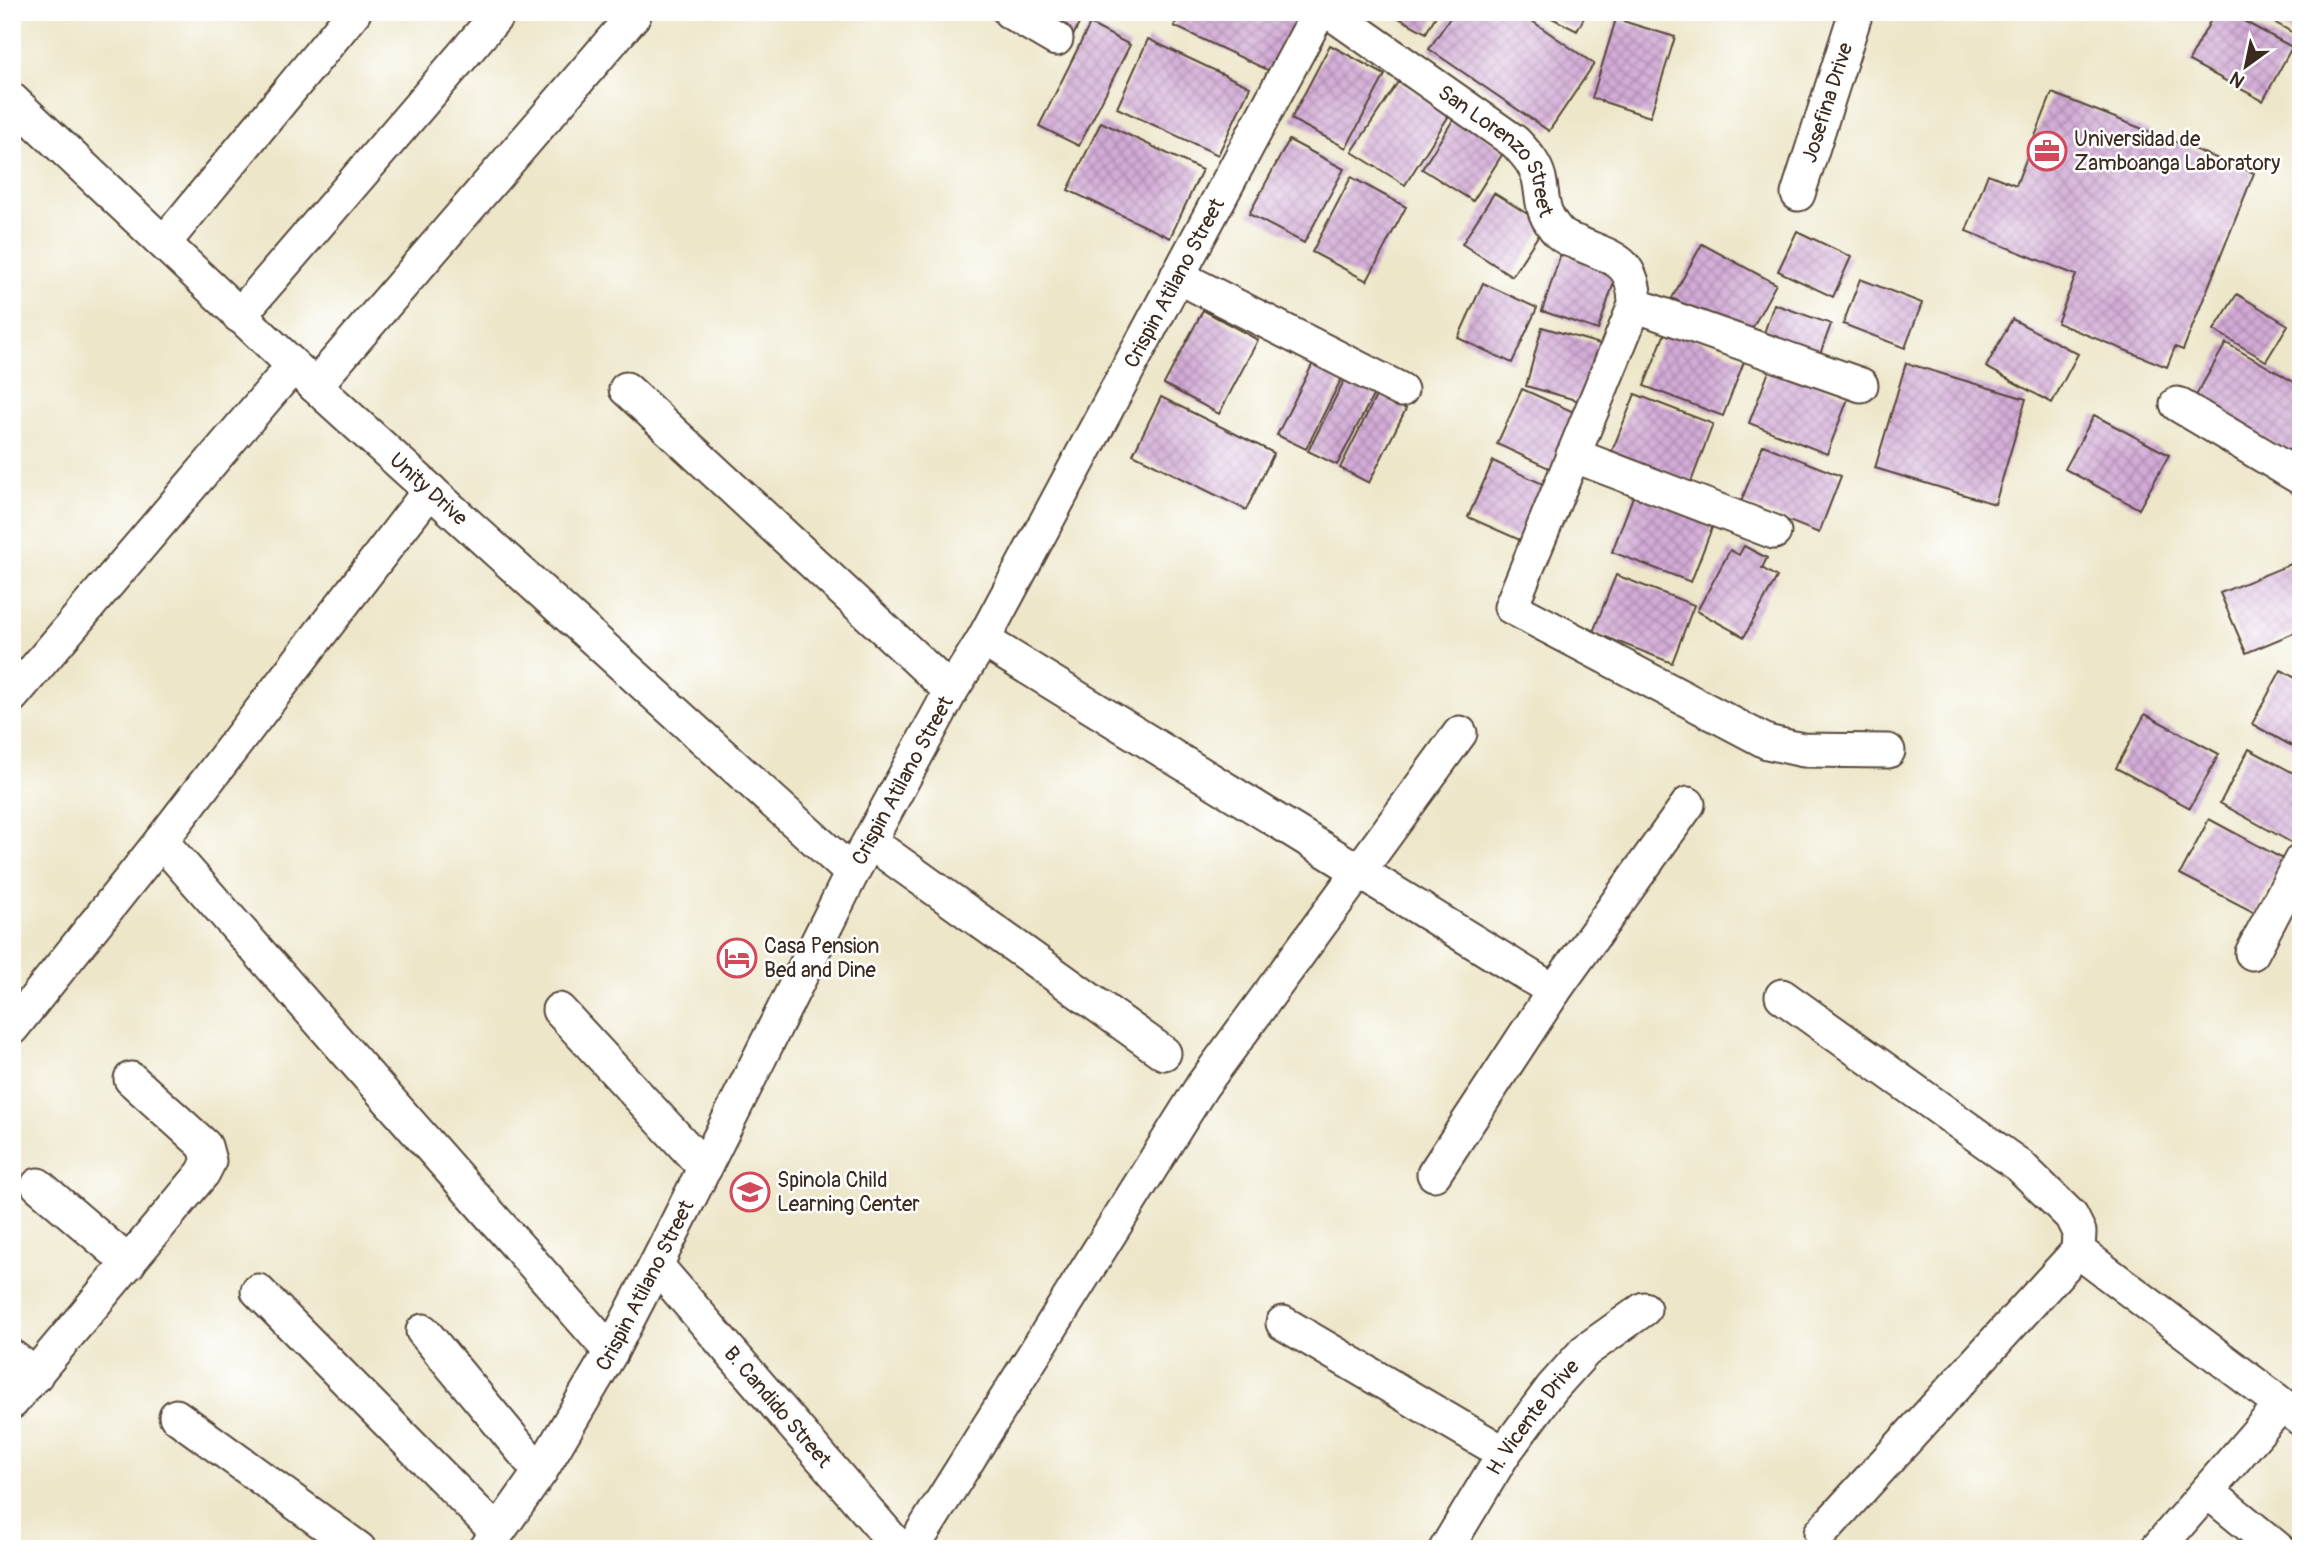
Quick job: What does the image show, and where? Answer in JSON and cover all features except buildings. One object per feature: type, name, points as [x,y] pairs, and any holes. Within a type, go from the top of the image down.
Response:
[{"type":"street","points":[[164,243],[354,12]]},
{"type":"street","points":[[239,316],[500,12]]},
{"type":"street","points":[[1010,12],[1056,39]]},
{"type":"street","name":"Crispin Atilano Street","points":[[491,1540],[540,1472],[611,1352],[852,873],[951,691],[983,640],[1319,12]]},
{"type":"street","name":"San Lorenzo Street","points":[[1330,12],[1515,142],[1531,160],[1539,178],[1540,196],[1546,214],[1561,236],[1606,253],[1622,263],[1631,274],[1635,305]]},
{"type":"street","name":"Josefina Drive","points":[[1798,194],[1856,12]]},
{"type":"street","points":[[12,696],[634,15]]},
{"type":"street","name":"Unity Drive","points":[[12,100],[304,376],[852,873]]},
{"type":"street","points":[[1177,276],[1401,390]]},
{"type":"street","points":[[1861,385],[1635,305],[1511,607],[1767,742],[1803,750],[1888,751]]},
{"type":"street","points":[[626,389],[951,691]]},
{"type":"street","points":[[2177,404],[2300,477]]},
{"type":"street","points":[[1573,455],[1774,532]]},
{"type":"street","points":[[12,1028],[161,841],[430,490]]},
{"type":"street","points":[[983,640],[1554,991]]},
{"type":"street","points":[[912,1549],[1202,1086],[1460,733]]},
{"type":"street","points":[[1434,1174],[1554,991],[1688,804]]},
{"type":"street","points":[[161,841],[611,1352]]},
{"type":"street","points":[[870,842],[1164,1054]]},
{"type":"street","points":[[2252,953],[2301,860]]},
{"type":"street","points":[[1782,996],[2020,1166],[2071,1216],[2079,1232],[2078,1251],[1821,1533]]},
{"type":"street","points":[[559,1010],[705,1168]]},
{"type":"street","points":[[12,1402],[24,1366],[129,1263],[203,1173],[209,1161],[205,1146],[131,1079]]},
{"type":"street","points":[[38,1185],[129,1263]]},
{"type":"street","points":[[2078,1251],[2291,1412],[2207,1491],[2157,1549]]},
{"type":"street","name":"B. Candido Street","points":[[656,1265],[900,1549]]},
{"type":"street","points":[[258,1291],[491,1540]]},
{"type":"street","name":"H. Vicente Drive","points":[[1446,1549],[1503,1453],[1552,1388],[1585,1351],[1644,1309]]},
{"type":"street","points":[[1283,1323],[1503,1453]]},
{"type":"street","points":[[423,1331],[540,1472]]},
{"type":"street","points":[[176,1416],[359,1549]]},
{"type":"street","points":[[2207,1491],[2278,1549]]},
{"type":"place","name":"Universidad de Zamboanga Laboratory","points":[[2047,151]]},
{"type":"place","name":"Casa Pension Bed and Dine","points":[[737,958]]},
{"type":"place","name":"Spinola Child Learning Center","points":[[750,1192]]}]
